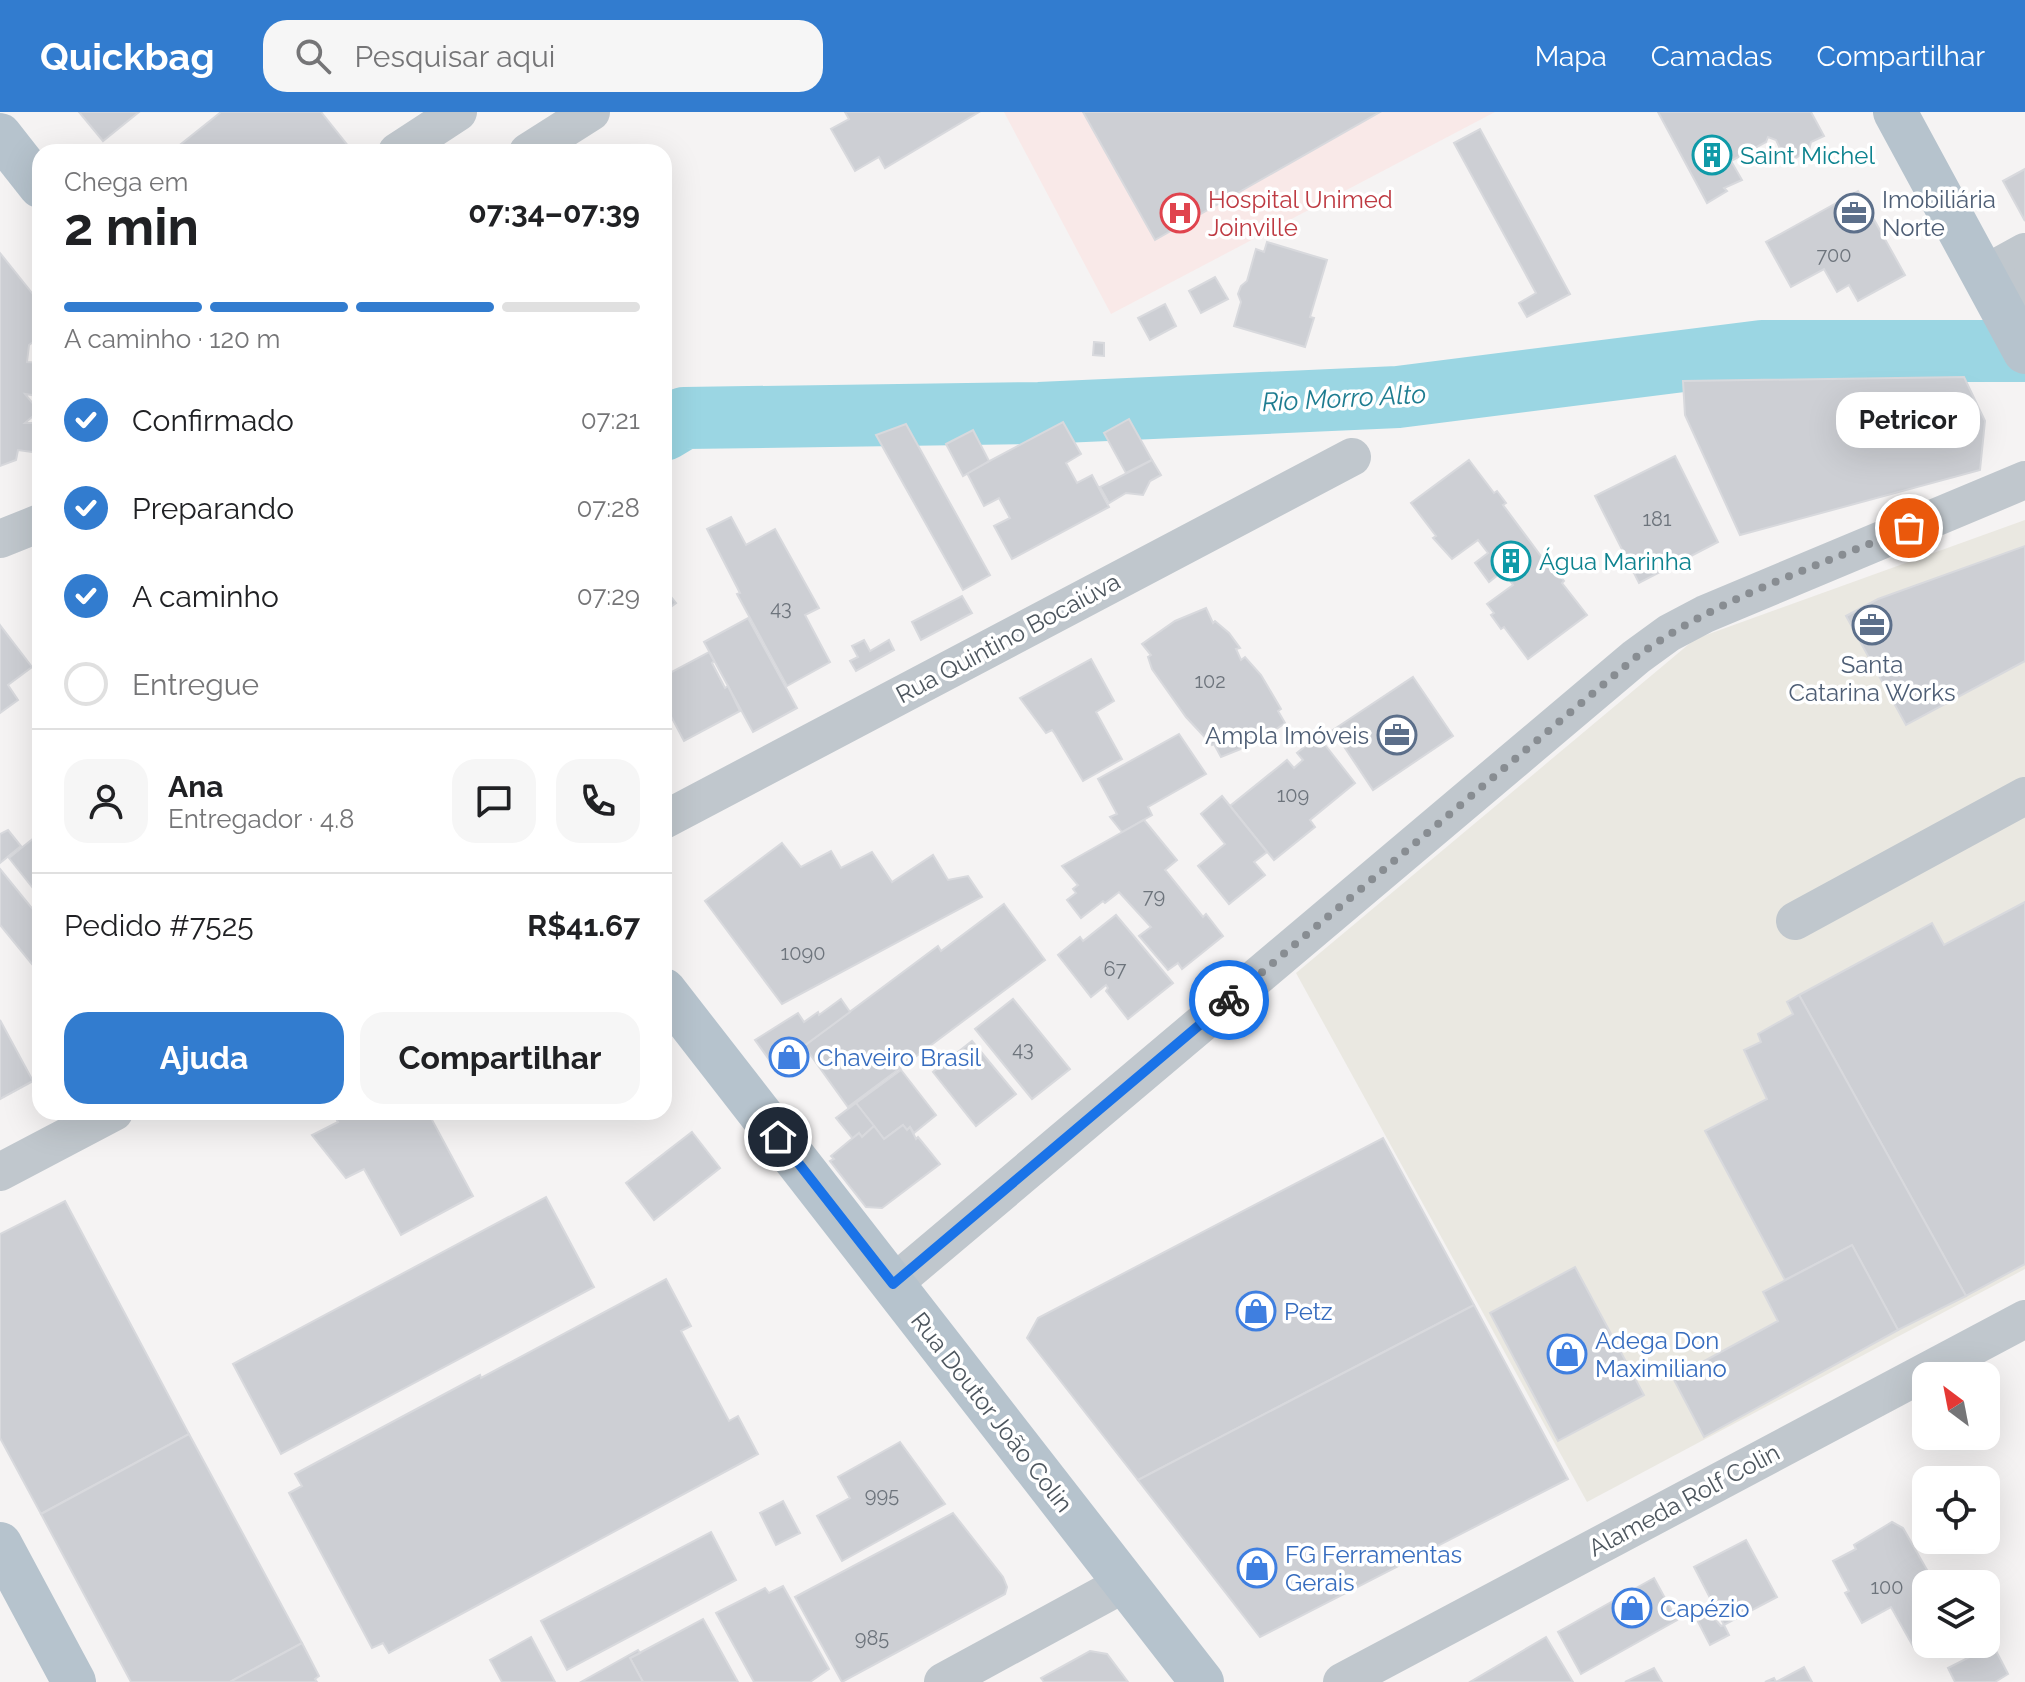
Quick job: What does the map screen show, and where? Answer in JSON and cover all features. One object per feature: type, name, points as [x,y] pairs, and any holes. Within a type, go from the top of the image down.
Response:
[{"type":"main road","points":[[1895,112],[2007,306]]},
{"type":"main road","points":[[0,135],[32,176]]},
{"type":"main road","name":"Rua Doutor João Colin","points":[[672,1000],[1202,1682]]},
{"type":"main road","points":[[0,1544],[74,1682]]},
{"type":"street","points":[[409,144],[458,112]]},
{"type":"street","points":[[541,144],[591,112]]},
{"type":"street","points":[[2007,306],[2025,252]]},
{"type":"street","name":"Rua Quintino Bocaiúva","points":[[672,816],[1352,457]]},
{"type":"street","points":[[893,1284],[1624,667],[1669,633],[1734,601],[2025,480]]},
{"type":"street","points":[[0,539],[32,526]]},
{"type":"street","points":[[1795,921],[2025,796]]},
{"type":"street","points":[[0,1172],[99,1120]]},
{"type":"street","name":"Alameda Rolf Colin","points":[[1342,1682],[2025,1319]]},
{"type":"street","points":[[943,1682],[1125,1583]]},
{"type":"shaded area","name":"Hospital Unimed Joinville","points":[[1004,112],[1495,112],[1111,314]]},
{"type":"shaded area","points":[[2025,520],[2025,1269],[1587,1502],[1296,973],[1695,639]]},
{"type":"building","points":[[79,112],[139,112],[103,141]]},
{"type":"building","points":[[221,112],[321,112],[347,144],[181,144]]},
{"type":"building","points":[[845,112],[979,112],[885,168],[879,157],[855,171],[831,129],[849,119]]},
{"type":"building","points":[[1083,112],[1380,112],[1155,240]]},
{"type":"building","name":"Saint Michel","points":[[1658,112],[1811,112],[1824,136],[1811,142],[1809,150],[1787,163],[1776,140],[1768,137],[1766,142],[1731,161],[1742,180],[1724,188],[1727,191],[1707,203]]},
{"type":"building","points":[[1480,129],[1570,294],[1527,317],[1519,303],[1536,293],[1454,143]]},
{"type":"building","points":[[2025,169],[2025,221],[2003,181]]},
{"type":"building","points":[[1858,191],[1905,275],[1858,301],[1849,285],[1837,292],[1824,269],[1791,287],[1766,242]]},
{"type":"building","points":[[1267,242],[1327,260],[1310,317],[1314,318],[1305,347],[1234,326],[1241,302],[1238,294],[1241,286],[1247,281],[1256,249],[1264,252]]},
{"type":"building","points":[[0,253],[32,293],[32,343],[27,362],[32,362],[32,395],[25,394],[32,402],[32,417],[25,423],[32,423],[32,452],[18,450],[16,460],[0,466]]},
{"type":"building","points":[[1215,277],[1228,299],[1201,313],[1189,291]]},
{"type":"building","points":[[1165,304],[1176,326],[1150,340],[1138,318]]},
{"type":"building","points":[[1094,342],[1104,343],[1104,356],[1093,355]]},
{"type":"building","points":[[1964,377],[1985,421],[1980,470],[1740,535],[1685,415],[1683,381]]},
{"type":"building","points":[[1129,419],[1152,460],[1126,473],[1104,433]]},
{"type":"building","points":[[1063,422],[1081,454],[1066,463],[1077,483],[1092,475],[1109,507],[1012,559],[994,526],[1010,518],[999,498],[984,506],[967,473]]},
{"type":"building","points":[[906,424],[990,575],[963,590],[876,435]]},
{"type":"building","points":[[973,430],[989,461],[963,476],[946,444]]},
{"type":"building","points":[[1675,456],[1718,542],[1639,583],[1595,496]]},
{"type":"building","points":[[1152,460],[1161,475],[1150,481],[1143,495],[1126,493],[1109,503],[1100,487]]},
{"type":"building","name":"Água Marinha","points":[[1469,460],[1494,493],[1497,491],[1506,503],[1503,505],[1552,571],[1555,569],[1587,615],[1528,659],[1504,627],[1501,629],[1487,604],[1513,585],[1503,571],[1489,582],[1475,563],[1488,553],[1478,540],[1452,559],[1433,538],[1436,536],[1411,503]]},
{"type":"building","points":[[731,517],[746,545],[775,529],[819,608],[805,615],[830,662],[787,686],[737,594],[740,593],[707,529]]},
{"type":"building","points":[[2025,546],[2025,661],[1906,725],[1846,616],[1878,599]]},
{"type":"building","points":[[962,596],[972,613],[921,640],[912,622]]},
{"type":"building","points":[[1206,608],[1213,623],[1215,621],[1229,633],[1240,648],[1236,649],[1241,660],[1245,657],[1261,675],[1281,709],[1278,711],[1285,723],[1258,742],[1221,757],[1214,744],[1186,717],[1152,669],[1148,657],[1151,655],[1142,644],[1175,621]]},
{"type":"building","points":[[748,618],[797,708],[753,732],[704,642]]},
{"type":"building","points":[[0,625],[32,667],[8,685],[18,700],[0,713]]},
{"type":"building","points":[[864,640],[870,651],[889,640],[894,650],[856,671],[850,661],[858,657],[852,646]]},
{"type":"building","points":[[709,652],[725,688],[728,686],[740,711],[684,741],[672,718],[672,672]]},
{"type":"building","points":[[1091,659],[1114,701],[1096,712],[1122,759],[1083,781],[1052,730],[1046,733],[1020,698]]},
{"type":"building","points":[[1413,677],[1453,736],[1373,790],[1333,730]]},
{"type":"building","points":[[1179,734],[1206,774],[1148,807],[1152,815],[1122,832],[1110,817],[1117,814],[1098,779]]},
{"type":"building","points":[[1318,736],[1355,783],[1310,820],[1315,827],[1274,860],[1230,806],[1287,760],[1294,768],[1303,760],[1297,753]]},
{"type":"building","points":[[1222,796],[1267,852],[1254,862],[1265,875],[1229,904],[1198,866],[1225,844],[1201,814]]},
{"type":"building","points":[[1144,820],[1177,860],[1165,870],[1203,917],[1206,914],[1223,936],[1182,969],[1178,963],[1168,970],[1139,936],[1151,927],[1119,892],[1081,918],[1067,900],[1076,893],[1073,889],[1078,885],[1062,866]]},
{"type":"building","points":[[8,830],[21,846],[0,863],[0,834]]},
{"type":"building","points":[[32,839],[32,887],[9,858]]},
{"type":"building","points":[[782,843],[801,867],[831,851],[841,868],[872,852],[892,882],[933,855],[948,880],[968,876],[982,897],[782,1004],[705,901]]},
{"type":"building","points":[[0,869],[32,908],[32,964],[0,925]]},
{"type":"building","points":[[2025,902],[2025,1264],[1966,1296],[1799,995],[1932,923],[1944,945]]},
{"type":"building","points":[[1004,904],[1045,960],[848,1107],[804,1046],[938,946],[941,951]]},
{"type":"building","points":[[1116,915],[1173,983],[1128,1019],[1106,991],[1106,985],[1091,997],[1058,955],[1080,937],[1083,941]]},
{"type":"building","points":[[1799,995],[1966,1296],[1898,1330],[1852,1245],[1785,1280],[1705,1131],[1767,1099],[1744,1050],[1761,1042],[1758,1034],[1793,1014],[1787,1002]]},
{"type":"building","points":[[841,999],[850,1012],[804,1046],[807,1052],[778,1072],[755,1040],[798,1013],[804,1022]]},
{"type":"building","points":[[1013,999],[1070,1069],[1032,1099],[975,1029]]},
{"type":"building","points":[[0,1020],[32,1082],[0,1099]]},
{"type":"building","points":[[972,1041],[1016,1094],[976,1126],[933,1072]]},
{"type":"building","points":[[901,1070],[936,1115],[914,1133],[910,1127],[907,1130],[903,1125],[884,1139],[856,1103]]},
{"type":"building","points":[[856,1103],[874,1126],[862,1137],[859,1133],[853,1139],[836,1118]]},
{"type":"building","points":[[432,1120],[473,1196],[401,1235],[364,1169],[346,1178],[312,1135],[338,1122]]},
{"type":"building","points":[[903,1125],[907,1130],[910,1127],[916,1139],[918,1137],[940,1164],[882,1208],[866,1207],[830,1161],[834,1159],[831,1156],[859,1133],[862,1137],[874,1126],[884,1139]]},
{"type":"building","points":[[692,1132],[720,1168],[654,1220],[626,1183]]},
{"type":"building","name":"Petz","points":[[1383,1138],[1474,1305],[1138,1480],[1027,1338],[1038,1318]]},
{"type":"building","points":[[546,1197],[594,1287],[281,1454],[233,1364]]},
{"type":"building","points":[[65,1201],[189,1434],[41,1514],[0,1438],[0,1234]]},
{"type":"building","points":[[1852,1245],[1898,1330],[1704,1437],[1673,1378],[1778,1321],[1763,1292]]},
{"type":"building","name":"Adega Don Maximiliano","points":[[1575,1267],[1644,1395],[1558,1441],[1490,1313]]},
{"type":"building","points":[[666,1279],[691,1326],[681,1331],[729,1421],[738,1416],[758,1454],[389,1653],[383,1643],[372,1648],[289,1493],[302,1486],[295,1474]]},
{"type":"building","points":[[1474,1305],[1568,1479],[1260,1637],[1138,1480]]},
{"type":"building","points":[[189,1434],[302,1643],[230,1682],[131,1682],[41,1514]]},
{"type":"building","points":[[900,1442],[945,1504],[842,1561],[817,1516],[850,1498],[838,1477]]},
{"type":"building","points":[[783,1501],[800,1533],[776,1545],[760,1513]]},
{"type":"building","points":[[953,1513],[1003,1577],[1007,1587],[1005,1594],[842,1682],[795,1597]]},
{"type":"building","points":[[1892,1522],[1903,1528],[1912,1544],[1912,1554],[1918,1554],[1927,1570],[1912,1570],[1912,1644],[1891,1607],[1862,1623],[1845,1593],[1849,1591],[1833,1561],[1856,1549],[1854,1545]]},
{"type":"building","points":[[711,1532],[736,1580],[567,1670],[541,1621]]},
{"type":"building","points":[[1746,1540],[1777,1597],[1724,1625],[1694,1567]]},
{"type":"building","points":[[1654,1578],[1677,1620],[1581,1674],[1558,1632]]},
{"type":"building","points":[[783,1586],[829,1669],[810,1682],[754,1682],[716,1613],[765,1588],[769,1593]]},
{"type":"building","points":[[1710,1613],[1721,1626],[1724,1625],[1729,1635],[1710,1645],[1695,1616]]},
{"type":"building","points":[[703,1619],[738,1682],[643,1682],[630,1658]]},
{"type":"building","points":[[531,1637],[555,1682],[502,1682],[490,1660]]},
{"type":"building","points":[[1546,1637],[1573,1682],[1470,1682]]},
{"type":"building","points":[[302,1643],[319,1676],[315,1679],[317,1682],[230,1682]]},
{"type":"building","points":[[638,1650],[640,1653],[630,1658],[643,1682],[581,1682]]},
{"type":"building","points":[[1090,1651],[1107,1654],[1128,1682],[1044,1682],[1041,1678]]},
{"type":"building","points":[[1968,1658],[2000,1658],[2008,1674],[1995,1682],[1955,1682],[1948,1668]]},
{"type":"building","points":[[1804,1667],[1812,1682],[1776,1682]]},
{"type":"building","points":[[1654,1668],[1662,1682],[1625,1682]]},
{"type":"waterway","name":"Rio Morro Alto","points":[[672,425],[684,418],[1039,413],[1398,397],[1762,351],[2025,351]]},
{"type":"way so far","points":[[1229,1000],[1636,657],[1669,633],[1719,607],[1909,528]]},
{"type":"place","name":"Saint Michel","points":[[1712,155]]},
{"type":"place","name":"Hospital Unimed Joinville","points":[[1180,213]]},
{"type":"place","name":"Imobiliária Norte","points":[[1854,213]]},
{"type":"place","name":"Petricor","points":[[1909,528]]},
{"type":"place","name":"Água Marinha","points":[[1511,561]]},
{"type":"place","name":"Santa Catarina Works","points":[[1872,625]]},
{"type":"place","name":"Ampla Imóveis","points":[[1397,735]]},
{"type":"place","name":"Chaveiro Brasil","points":[[789,1057]]},
{"type":"place","name":"Petz","points":[[1256,1311]]},
{"type":"place","name":"Adega Don Maximiliano","points":[[1567,1354]]},
{"type":"place","name":"FG Ferramentas Gerais","points":[[1257,1568]]},
{"type":"place","name":"Capézio","points":[[1632,1608]]},
{"type":"route","points":[[778,1137],[893,1284],[1229,1000]]}]
